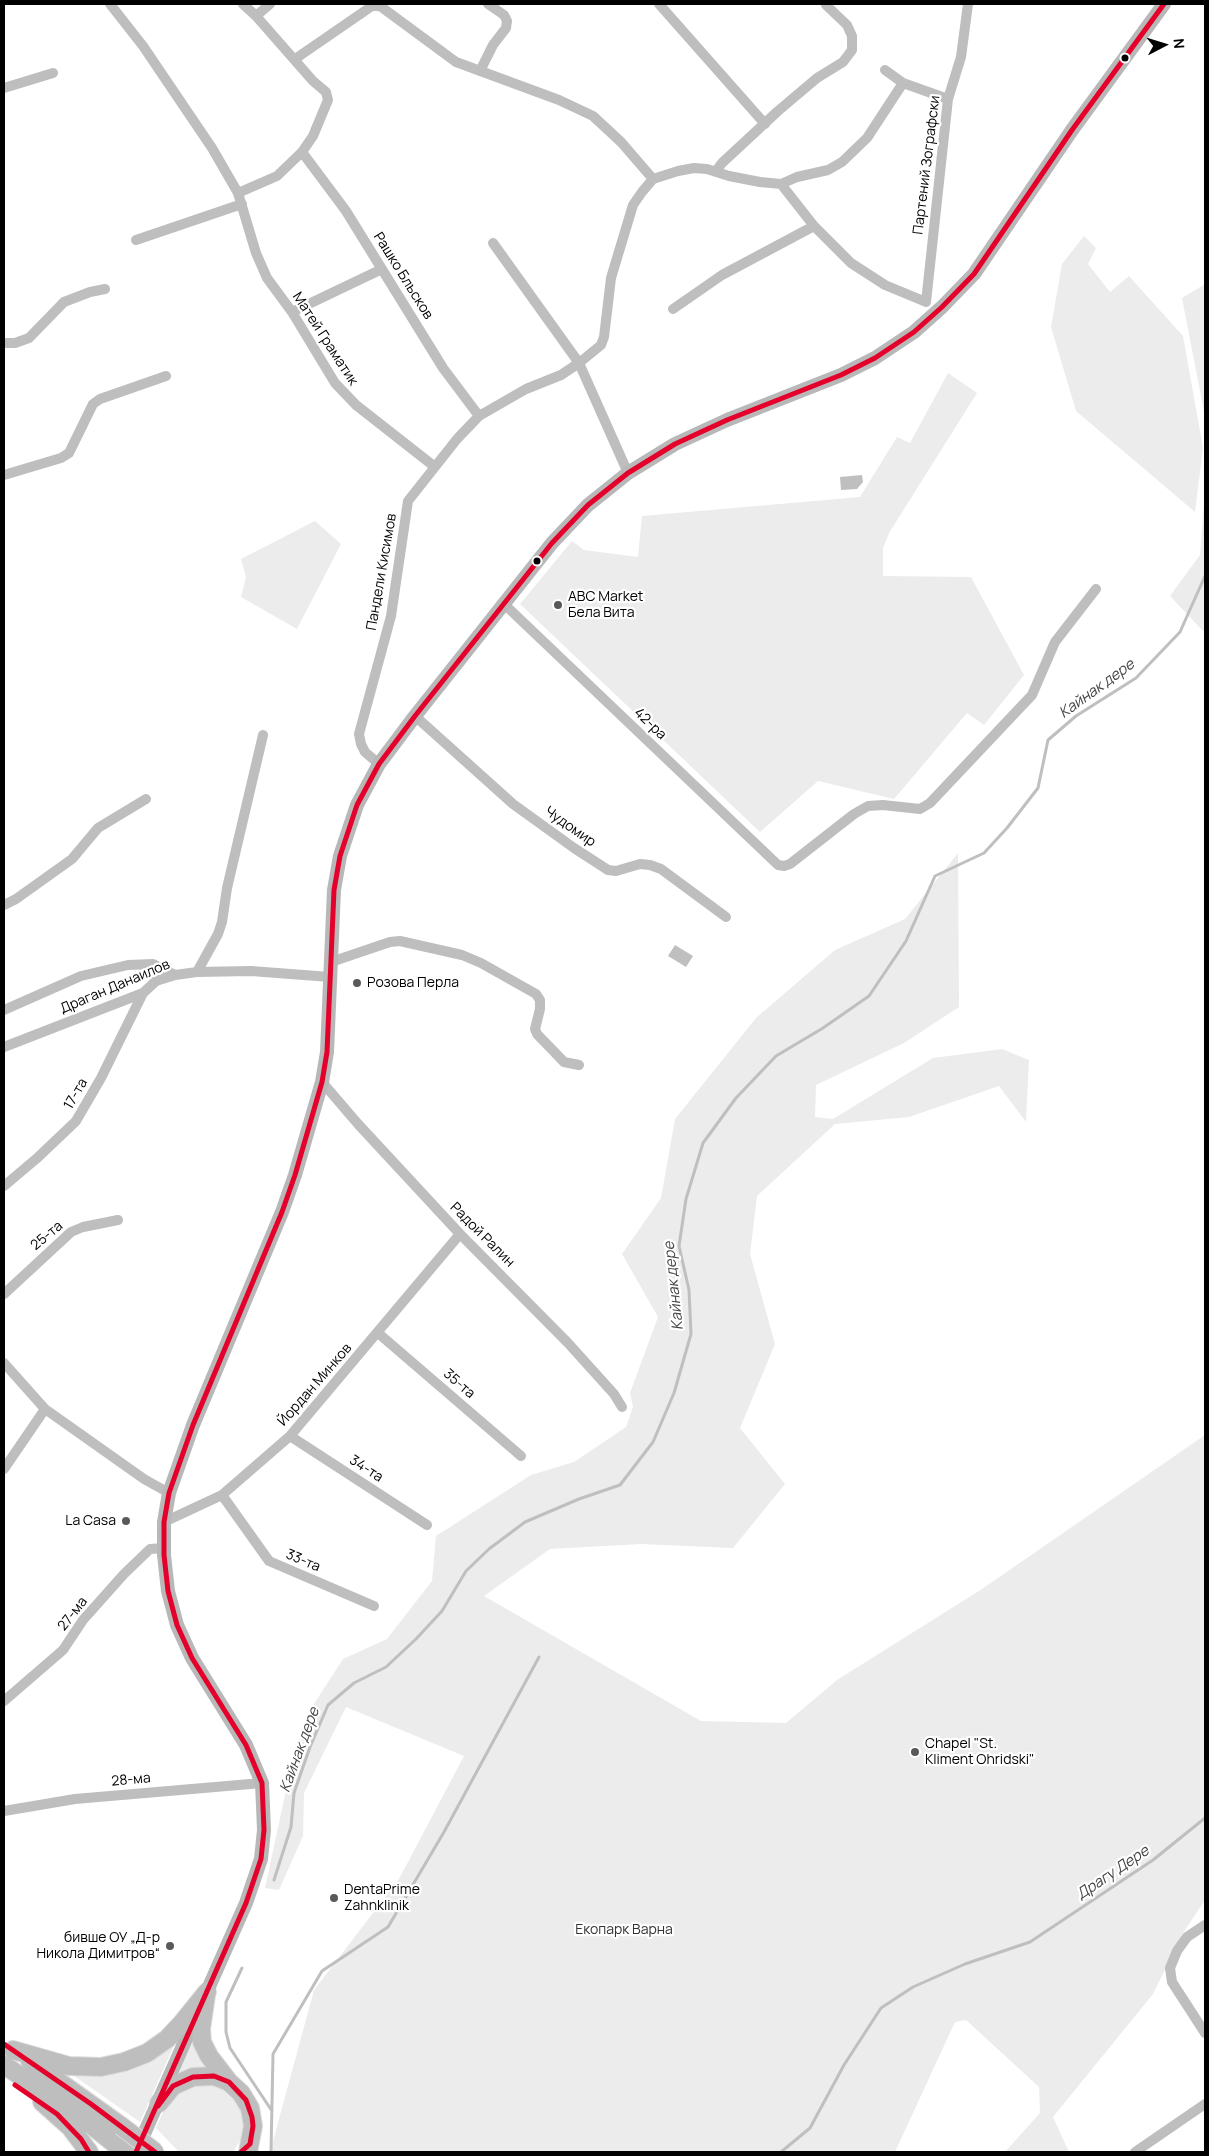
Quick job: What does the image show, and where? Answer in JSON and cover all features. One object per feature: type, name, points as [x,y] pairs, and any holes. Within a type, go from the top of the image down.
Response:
[{"type":"highway","points":[[8,2047],[69,2066],[101,2067],[124,2062],[146,2053],[167,2039],[206,1992]]},
{"type":"highway","points":[[206,1992],[201,2028],[202,2042],[209,2056],[229,2082],[241,2093],[250,2108],[253,2126],[246,2149]]},
{"type":"highway","points":[[8,2047],[116,2133],[126,2152]]},
{"type":"highway","points":[[4,2065],[76,2113],[155,2152]]},
{"type":"highway","points":[[159,2103],[173,2086],[193,2077],[214,2076],[229,2082]]},
{"type":"highway","points":[[4,2077],[57,2114],[81,2139],[89,2152]]},
{"type":"street","name":"Матей Граматик","points":[[110,4],[144,46],[212,148],[238,193],[256,253],[267,278],[292,312],[335,383],[344,395],[435,467]]},
{"type":"street","points":[[238,193],[277,176],[302,152],[313,136],[328,100],[326,92],[313,81],[256,16],[243,4]]},
{"type":"street","points":[[256,16],[270,4]]},
{"type":"street","points":[[663,4],[765,124]]},
{"type":"street","name":"Партений Зографски","points":[[926,302],[948,99],[961,57],[968,4]]},
{"type":"street","points":[[136,2152],[246,1903],[261,1859],[264,1830],[262,1783],[246,1745],[192,1658],[177,1625],[168,1591],[164,1548],[164,1522],[169,1493],[193,1425],[282,1212],[295,1175],[322,1082],[327,1052],[334,890],[340,856],[357,805],[379,764],[415,716],[503,603],[565,528],[588,505],[628,472],[684,440],[841,375],[875,358],[914,332],[934,315],[974,274],[1072,130],[1164,4]]},
{"type":"street","points":[[295,59],[376,5],[456,62],[559,100],[593,116],[621,142],[653,179],[694,168],[716,171],[729,176],[781,184],[797,177],[828,170],[842,162],[867,138],[903,83]]},
{"type":"street","points":[[480,71],[506,28],[507,21],[504,15],[494,5]]},
{"type":"street","points":[[716,171],[722,163],[817,78],[843,62],[852,50],[852,36],[847,25],[826,5]]},
{"type":"street","points":[[885,70],[903,83],[948,99]]},
{"type":"street","points":[[4,88],[53,73]]},
{"type":"street","name":"Рашко Блъсков","points":[[302,152],[346,210],[443,368],[479,416]]},
{"type":"street","name":"Пандели Кисимов","points":[[379,764],[365,752],[359,734],[391,616],[408,501],[457,439],[479,416],[519,393],[561,375],[597,349],[604,337],[611,278],[626,224],[633,206],[653,179]]},
{"type":"street","points":[[781,184],[814,226],[851,263],[885,285],[926,302],[934,315]]},
{"type":"street","points":[[136,240],[242,204]]},
{"type":"street","points":[[673,309],[722,276],[814,226]]},
{"type":"street","points":[[492,243],[579,363],[628,472]]},
{"type":"street","points":[[292,312],[382,269]]},
{"type":"street","points":[[4,343],[15,343],[29,338],[64,302],[104,289]]},
{"type":"street","points":[[4,475],[62,458],[69,453],[92,404],[100,399],[166,376]]},
{"type":"street","name":"42-ра","points":[[503,603],[778,865],[790,864],[854,814],[868,806],[920,809],[930,803],[1032,694],[1056,642],[1096,589]]},
{"type":"street","name":"Чудомир","points":[[415,716],[513,804],[608,870],[616,871],[640,864],[650,864],[661,869],[726,917]]},
{"type":"street","points":[[197,972],[218,934],[222,922],[226,888],[263,735]]},
{"type":"street","points":[[4,905],[16,899],[72,859],[98,828],[146,799]]},
{"type":"street","points":[[331,962],[390,942],[400,941],[462,955],[482,963],[536,994],[540,1000],[540,1009],[535,1029],[537,1034],[564,1062],[579,1065]]},
{"type":"street","points":[[4,1010],[80,976],[128,965],[153,964],[175,975]]},
{"type":"street","name":"Драган Данаилов","points":[[4,1047],[142,993],[156,981],[175,975],[197,972],[251,971],[330,977]]},
{"type":"street","name":"17-та","points":[[4,1186],[76,1121],[101,1078],[142,993]]},
{"type":"street","name":"Радой Ралин","points":[[322,1082],[358,1124],[460,1234],[568,1343],[614,1394],[622,1407]]},
{"type":"street","name":"25-та","points":[[4,1294],[70,1232],[83,1227],[118,1220]]},
{"type":"street","name":"Йордан Минков","points":[[164,1522],[222,1495],[290,1436],[460,1234]]},
{"type":"street","name":"35-та","points":[[378,1333],[521,1456]]},
{"type":"street","points":[[4,1363],[45,1409],[144,1479],[169,1493]]},
{"type":"street","points":[[4,1469],[45,1409]]},
{"type":"street","name":"34-та","points":[[290,1436],[427,1525]]},
{"type":"street","name":"33-та","points":[[222,1495],[269,1561],[374,1606]]},
{"type":"street","name":"27-ма","points":[[4,1701],[63,1650],[83,1620],[150,1549],[164,1548]]},
{"type":"street","name":"28-ма","points":[[4,1811],[75,1799],[262,1783]]},
{"type":"street","points":[[1205,1925],[1187,1937],[1176,1951],[1170,1968],[1172,1982],[1205,2033]]},
{"type":"street","points":[[1134,2152],[1205,2104]]},
{"type":"green space","points":[[1084,236],[1096,248],[1088,264],[1110,292],[1129,276],[1183,336],[1203,448],[1195,512],[1076,411],[1051,327],[1062,264]]},
{"type":"green space","points":[[1205,284],[1205,417],[1182,298]]},
{"type":"green space","points":[[948,373],[977,393],[889,533],[883,548],[883,576],[971,577],[1024,675],[984,725],[967,713],[894,799],[818,781],[760,832],[520,604],[572,541],[584,550],[638,557],[642,516],[860,497],[897,437],[910,443]]},
{"type":"green space","points":[[1205,491],[1205,627],[1203,631],[1170,596],[1200,555]]},
{"type":"green space","points":[[315,521],[341,544],[297,629],[241,597],[246,577],[241,559]]},
{"type":"green space","name":"Екопарк Варна","points":[[958,853],[959,1007],[904,1043],[816,1085],[815,1117],[833,1119],[933,1058],[1002,1049],[1029,1060],[1026,1122],[999,1086],[909,1117],[835,1124],[757,1196],[750,1254],[775,1344],[740,1428],[785,1484],[733,1548],[641,1544],[550,1549],[484,1596],[701,1721],[786,1723],[837,1680],[982,1589],[1205,1435],[1205,1900],[1183,1933],[1153,1994],[1053,2117],[1069,2152],[1005,2152],[1040,2113],[1039,2087],[966,2020],[955,2022],[895,2152],[270,2152],[314,1990],[399,1879],[464,1756],[346,1707],[304,1793],[303,1836],[279,1890],[265,1888],[293,1758],[310,1710],[343,1659],[387,1639],[432,1581],[436,1536],[531,1475],[574,1462],[626,1427],[633,1407],[630,1393],[658,1317],[622,1254],[661,1198],[675,1119],[756,1018],[835,950],[905,919]]},
{"type":"green space","points":[[196,2035],[216,2069],[193,2069],[179,2073],[178,2070]]},
{"type":"green space","points":[[175,2043],[140,2122],[70,2073]]},
{"type":"green space","points":[[204,2082],[222,2087],[235,2096],[243,2113],[243,2136],[233,2152],[179,2152],[156,2128],[168,2100],[175,2092]]},
{"type":"shaded area","points":[[862,475],[863,482],[857,489],[841,490],[840,477]]},
{"type":"shaded area","points":[[675,945],[693,956],[686,967],[668,956]]},
{"type":"waterway","name":"Кайнак дере","points":[[274,1880],[291,1827],[294,1793],[310,1747],[328,1705],[354,1683],[386,1667],[416,1639],[442,1611],[466,1571],[489,1549],[525,1522],[579,1499],[620,1485],[653,1442],[674,1393],[691,1334],[689,1290],[679,1246],[686,1199],[703,1143],[736,1098],[776,1056],[823,1028],[869,996],[906,941],[935,876],[984,853],[1007,828],[1038,788],[1048,740],[1076,716],[1136,678],[1180,632],[1205,576]]},
{"type":"waterway","name":"Кайнак дере","points":[[271,2152],[273,2054],[322,1971],[388,1927],[444,1832],[539,1657]]},
{"type":"waterway","name":"Драгу Дере","points":[[781,2152],[810,2128],[844,2065],[881,2008],[913,1987],[965,1964],[1030,1942],[1153,1860],[1205,1818]]},
{"type":"waterway","name":"Кайнак дере","points":[[242,1968],[226,2002],[226,2032],[230,2048],[272,2111]]},
{"type":"transit line","points":[[136,2152],[246,1903],[261,1859],[264,1830],[262,1783],[246,1745],[192,1658],[177,1625],[168,1591],[164,1555],[164,1522],[169,1493],[193,1425],[282,1212],[295,1175],[322,1082],[327,1052],[334,890],[340,856],[357,805],[379,764],[415,716],[552,543],[588,505],[628,473],[675,444],[727,420],[841,375],[875,358],[914,332],[942,307],[974,274],[1072,130],[1164,4]]},
{"type":"transit line","points":[[4,2044],[91,2104],[155,2152]]},
{"type":"transit line","points":[[158,2106],[173,2086],[193,2077],[214,2076],[229,2082],[246,2100],[252,2117],[253,2126],[250,2144],[241,2152]]},
{"type":"transit line","points":[[15,2085],[57,2114],[81,2139],[89,2152]]},
{"type":"place","name":"ABC Market Бела Вита","points":[[558,605]]},
{"type":"place","name":"Розова Перла","points":[[357,983]]},
{"type":"place","name":"La Casa","points":[[126,1521]]},
{"type":"place","name":"Chapel \"St. Kliment Ohridski\"","points":[[915,1752]]},
{"type":"place","name":"DentaPrime Zahnklinik","points":[[334,1898]]},
{"type":"place","name":"бивше ОУ „Д-р Никола Димитров“","points":[[170,1946]]}]
